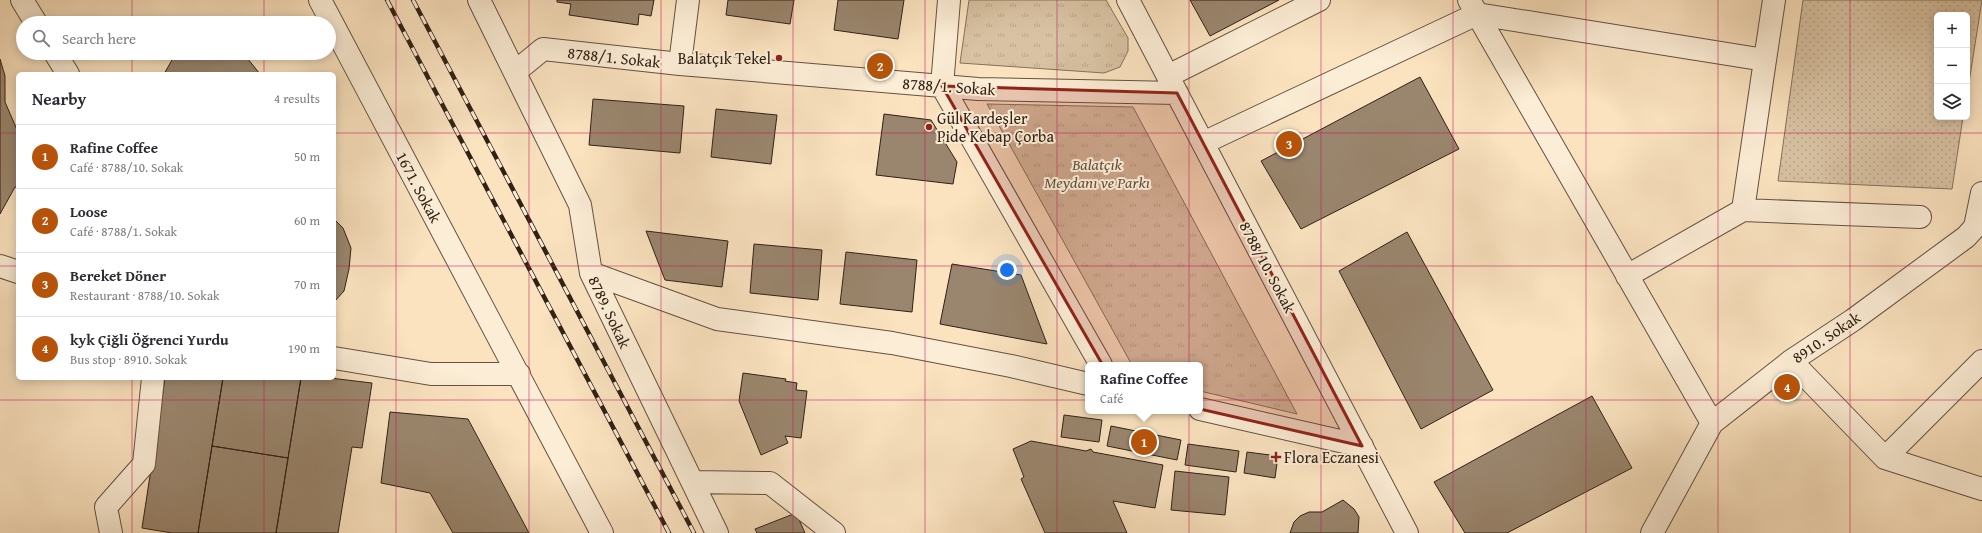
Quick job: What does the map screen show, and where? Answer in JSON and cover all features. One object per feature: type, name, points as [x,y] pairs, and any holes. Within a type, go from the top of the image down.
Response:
[{"type":"street","points":[[22,0],[32,16]]},
{"type":"street","name":"1671. Sokak","points":[[320,0],[329,16]]},
{"type":"street","name":"8789. Sokak","points":[[480,0],[580,205],[591,273],[693,482],[716,533]]},
{"type":"street","points":[[680,64],[688,0]]},
{"type":"street","points":[[949,0],[942,86],[1099,362]]},
{"type":"street","name":"8788/10. Sokak","points":[[1128,0],[1407,533]]},
{"type":"street","points":[[1172,85],[1319,0]]},
{"type":"street","points":[[1743,210],[1774,0]]},
{"type":"street","points":[[1203,143],[1473,7],[1765,60]]},
{"type":"street","points":[[1473,7],[1712,423]]},
{"type":"street","name":"1671. Sokak","points":[[336,30],[602,533]]},
{"type":"street","name":"8788/1. Sokak","points":[[515,72],[542,49],[680,64],[978,89],[1172,85]]},
{"type":"street","points":[[59,60],[67,72]]},
{"type":"street","name":"8910. Sokak","points":[[1652,533],[1712,423],[1791,361],[1853,320],[1966,238],[1975,227],[1982,193]]},
{"type":"street","points":[[1627,276],[1743,210],[1920,217]]},
{"type":"street","points":[[0,266],[16,271]]},
{"type":"street","points":[[591,273],[717,319],[892,343],[1011,366],[1085,383]]},
{"type":"street","points":[[336,358],[431,374],[519,374]]},
{"type":"street","points":[[1791,361],[1885,458],[1982,489]]},
{"type":"street","points":[[1885,458],[1982,361]]},
{"type":"street","points":[[111,533],[106,507],[144,464],[153,380]]},
{"type":"street","points":[[1203,410],[1362,446]]},
{"type":"street","points":[[693,482],[770,483],[834,533]]},
{"type":"highlighted area","points":[[942,86],[1177,93],[1362,446],[1117,390]]},
{"type":"green space","points":[[969,0],[1106,0],[1128,38],[1128,51],[1120,67],[1104,73],[960,63]]},
{"type":"green space","points":[[1803,0],[1982,0],[1970,76],[1970,12],[1934,12],[1934,120],[1963,120],[1952,189],[1778,181]]},
{"type":"green space","name":"Balatçık Meydanı ve Parkı","points":[[987,104],[1133,107],[1297,414],[1203,392],[1203,362],[1130,362]]},
{"type":"building","points":[[557,0],[654,0],[651,16],[639,14],[638,25],[569,15],[571,4],[557,2]]},
{"type":"building","points":[[728,0],[794,0],[790,24],[726,15]]},
{"type":"building","points":[[838,0],[904,0],[898,39],[834,30]]},
{"type":"building","points":[[1190,0],[1279,0],[1210,36]]},
{"type":"building","points":[[0,59],[5,76],[5,102],[16,127],[16,187],[0,214]]},
{"type":"building","points":[[172,60],[249,60],[258,72],[165,72]]},
{"type":"building","points":[[1420,77],[1459,149],[1301,229],[1261,161]]},
{"type":"building","points":[[593,99],[684,106],[680,153],[589,145]]},
{"type":"building","points":[[716,109],[777,115],[771,164],[711,157]]},
{"type":"building","points":[[884,114],[931,120],[957,162],[953,184],[876,175]]},
{"type":"building","points":[[336,221],[343,228],[351,248],[349,269],[344,291],[336,300]]},
{"type":"building","points":[[646,231],[728,241],[722,287],[665,280]]},
{"type":"building","points":[[1407,232],[1493,390],[1421,429],[1339,271]]},
{"type":"building","points":[[754,244],[822,250],[818,300],[750,293]]},
{"type":"building","points":[[846,252],[917,260],[912,312],[840,304]]},
{"type":"building","points":[[952,264],[1021,275],[1047,344],[940,324]]},
{"type":"building","points":[[743,373],[786,379],[785,381],[797,383],[796,390],[807,391],[801,438],[785,436],[788,443],[761,455],[739,401]]},
{"type":"building","points":[[336,379],[372,383],[362,448],[352,447],[338,533],[276,533],[301,380],[336,380]]},
{"type":"building","points":[[165,380],[223,380],[198,533],[172,533],[142,528]]},
{"type":"building","points":[[223,380],[301,380],[288,458],[212,446]]},
{"type":"building","points":[[1592,396],[1632,468],[1507,533],[1465,533],[1434,482]]},
{"type":"building","points":[[390,412],[468,419],[529,533],[453,533],[430,493],[381,483]]},
{"type":"building","points":[[1064,415],[1102,420],[1099,442],[1061,437]]},
{"type":"building","points":[[1111,426],[1181,440],[1177,460],[1107,446]]},
{"type":"building","points":[[1031,441],[1086,451],[1091,449],[1093,452],[1163,465],[1155,508],[1113,501],[1127,533],[1045,533],[1021,479],[1024,477],[1013,449]]},
{"type":"building","points":[[1188,444],[1239,451],[1236,472],[1185,465]]},
{"type":"building","points":[[212,446],[288,458],[276,533],[198,533]]},
{"type":"building","points":[[1247,452],[1278,456],[1275,478],[1244,473]]},
{"type":"building","points":[[1175,471],[1229,477],[1225,515],[1171,510]]},
{"type":"building","points":[[1343,500],[1354,509],[1359,517],[1358,533],[1290,533],[1294,522],[1300,516],[1309,512],[1322,512]]},
{"type":"building","points":[[796,513],[805,533],[757,533],[755,529]]},
{"type":"railway","points":[[387,0],[669,533]]},
{"type":"railway","points":[[413,0],[694,533]]},
{"type":"place","name":"Balatçık Tekel","points":[[779,58]]},
{"type":"place","name":"Loose","points":[[880,66]]},
{"type":"place","name":"Gül Kardeşler Pide Kebap Çorba","points":[[929,127]]},
{"type":"place","name":"Bereket Döner","points":[[1289,144]]},
{"type":"place","name":"kyk Çiğli Öğrenci Yurdu","points":[[1787,387]]},
{"type":"place","name":"Rafine Coffee","points":[[1144,442]]},
{"type":"place","name":"Flora Eczanesi","points":[[1276,457]]}]
